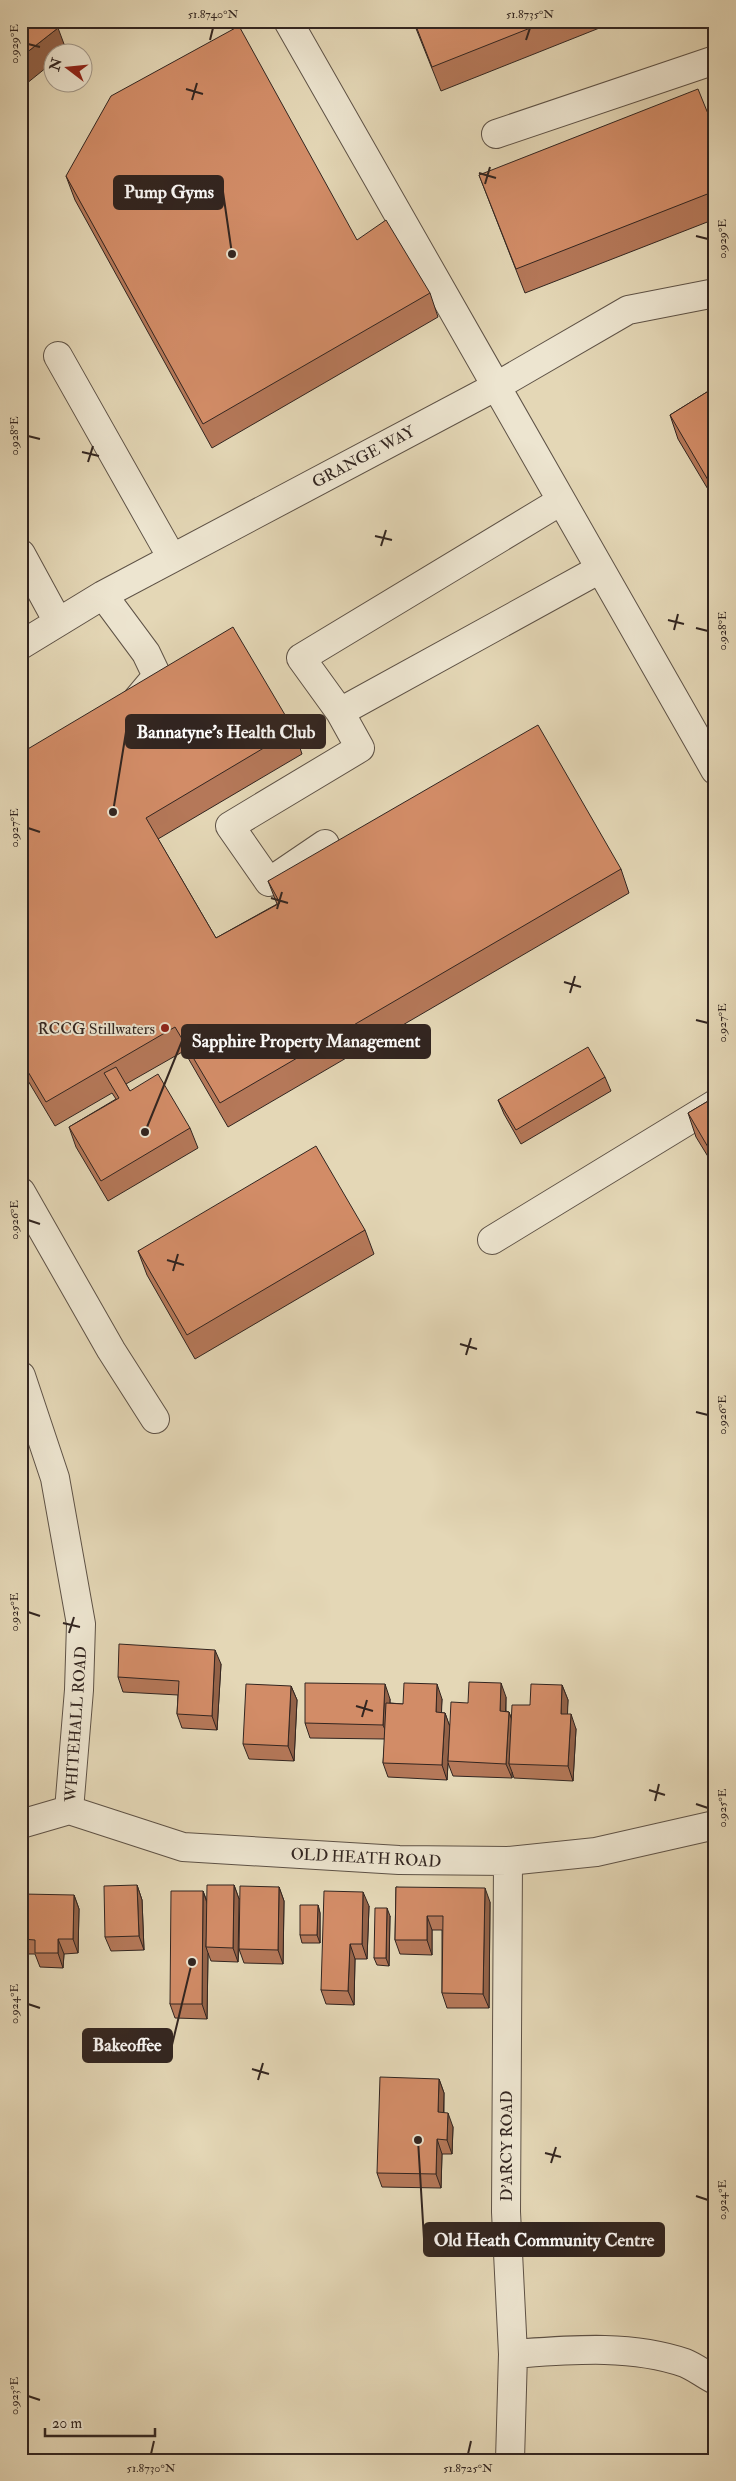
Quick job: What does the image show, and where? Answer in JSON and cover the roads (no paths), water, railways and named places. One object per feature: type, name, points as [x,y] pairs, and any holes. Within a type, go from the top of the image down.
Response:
[{"type":"street","points":[[288,21],[460,319],[495,386],[715,770]]},
{"type":"street","points":[[496,134],[715,60]]},
{"type":"street","name":"GRANGE WAY","points":[[21,645],[103,595],[495,386],[628,310],[715,292]]},
{"type":"street","points":[[58,356],[172,558]]},
{"type":"street","points":[[325,844],[270,882],[230,826],[360,748],[340,712],[301,658],[561,501]]},
{"type":"street","points":[[21,555],[58,622]]},
{"type":"street","points":[[340,712],[600,570]]},
{"type":"street","points":[[103,595],[146,653],[157,676],[136,700],[111,715]]},
{"type":"street","points":[[492,1240],[715,1104]]},
{"type":"street","points":[[21,1192],[111,1350],[155,1419]]},
{"type":"street","name":"WHITEHALL ROAD","points":[[21,1376],[55,1478],[81,1624],[79,1690],[69,1810]]},
{"type":"street","points":[[21,1824],[69,1810]]},
{"type":"street","name":"OLD HEATH ROAD","points":[[69,1810],[183,1848],[399,1860],[508,1861],[596,1852],[715,1825]]},
{"type":"street","name":"D'ARCY ROAD","points":[[508,1861],[506,2212],[513,2354],[510,2460]]},
{"type":"street","points":[[513,2354],[582,2350],[650,2355],[686,2363],[715,2380]]},
{"type":"place","name":"Pump Gyms","points":[[232,254]]},
{"type":"place","name":"Bannatyne's Health Club","points":[[113,812]]},
{"type":"place","name":"RCCG Stillwaters","points":[[165,1028]]},
{"type":"place","name":"Sapphire Property Management","points":[[145,1132]]},
{"type":"place","name":"Bakeoffee","points":[[192,1962]]},
{"type":"place","name":"Old Heath Community Centre","points":[[418,2140]]}]
